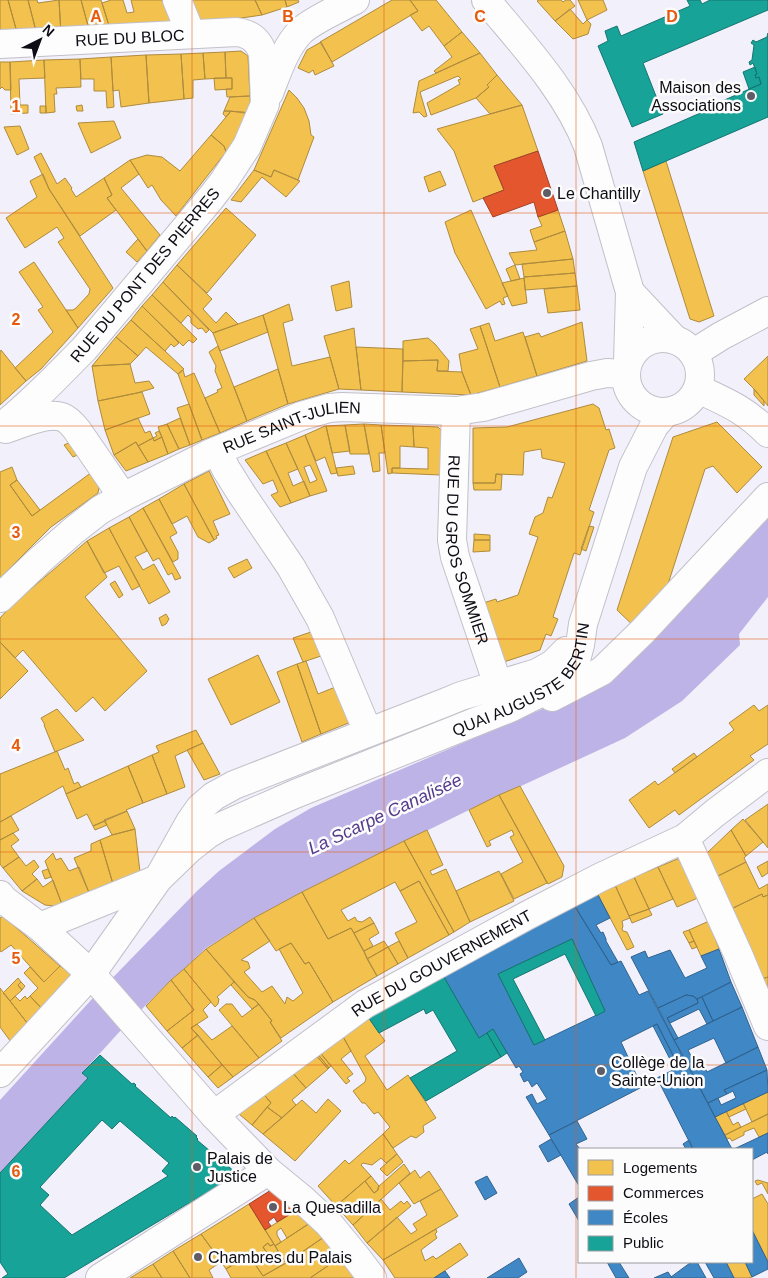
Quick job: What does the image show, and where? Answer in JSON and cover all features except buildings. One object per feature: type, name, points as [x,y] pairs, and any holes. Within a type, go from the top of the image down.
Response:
[{"type":"street","points":[[177,0],[191,34]]},
{"type":"street","name":"RUE DU PONT DES PIERRES","points":[[0,430],[84,349],[224,181],[247,146],[288,50],[300,32],[355,0]]},
{"type":"street","points":[[486,0],[546,72],[577,121],[588,146],[630,292],[629,376],[636,427],[634,467]]},
{"type":"street","name":"RUE DU BLOC","points":[[0,44],[237,32],[252,36],[257,41]]},
{"type":"street","name":"RUE DU PONT DES PIERRES","points":[[257,41],[261,47],[264,60],[265,104]]},
{"type":"street","points":[[630,292],[684,347],[698,363],[700,373],[698,389],[685,405],[676,410],[666,412],[643,406],[634,398],[629,376],[638,348],[647,341],[658,338],[670,338],[684,347]]},
{"type":"street","points":[[684,347],[728,332],[768,311]]},
{"type":"street","name":"RUE SAINT-JULIEN","points":[[0,598],[68,535],[100,510],[192,462],[301,416],[329,408],[456,411],[483,407],[592,376],[607,373],[629,376]]},
{"type":"street","points":[[698,389],[742,410],[768,433]]},
{"type":"street","name":"RUE DU GROS SOMMIER","points":[[456,411],[452,540],[455,558],[498,685]]},
{"type":"street","points":[[582,624],[634,467],[654,426],[666,412]]},
{"type":"street","name":"RUE DU PONT DES PIERRES","points":[[0,430],[44,417],[62,417],[72,423],[78,430],[123,497]]},
{"type":"street","points":[[217,451],[241,494],[291,568],[320,618],[368,732]]},
{"type":"street","points":[[538,695],[548,700],[602,671],[649,624],[768,497]]},
{"type":"street","name":"QUAI AUGUSTE BERTIN","points":[[0,1073],[94,978],[158,879],[190,822],[200,808],[214,796],[234,785],[461,696],[537,674],[559,659],[582,624]]},
{"type":"street","name":"QUAI AUGUSTE BERTIN","points":[[40,927],[158,879],[189,849],[220,827],[295,794],[538,695],[560,682],[576,660],[582,624]]},
{"type":"street","name":"RUE DU GOUVERNEMENT","points":[[214,1115],[375,997],[601,877],[685,838],[768,774]]},
{"type":"street","points":[[685,838],[738,954],[768,1026]]},
{"type":"street","points":[[1,899],[40,927],[94,978],[214,1115],[268,1171],[329,1224],[372,1278]]},
{"type":"street","points":[[100,1278],[268,1171]]},
{"type":"water","name":"La Scarpe Canalisée","points":[[768,504],[768,597],[739,634],[740,645],[682,701],[625,738],[469,810],[302,892],[254,918],[206,948],[122,1029],[82,1073],[88,1078],[0,1173],[0,1100],[92,999],[197,891],[219,871],[275,829],[311,808],[575,695]]},
{"type":"place","name":"Maison des Associations","points":[[751,96]]},
{"type":"place","name":"Le Chantilly","points":[[547,193]]},
{"type":"place","name":"Collège de la Sainte-Union","points":[[601,1071]]},
{"type":"place","name":"Palais de Justice","points":[[197,1167]]},
{"type":"place","name":"La Quesadilla","points":[[273,1207]]},
{"type":"place","name":"Chambres du Palais","points":[[198,1257]]}]
